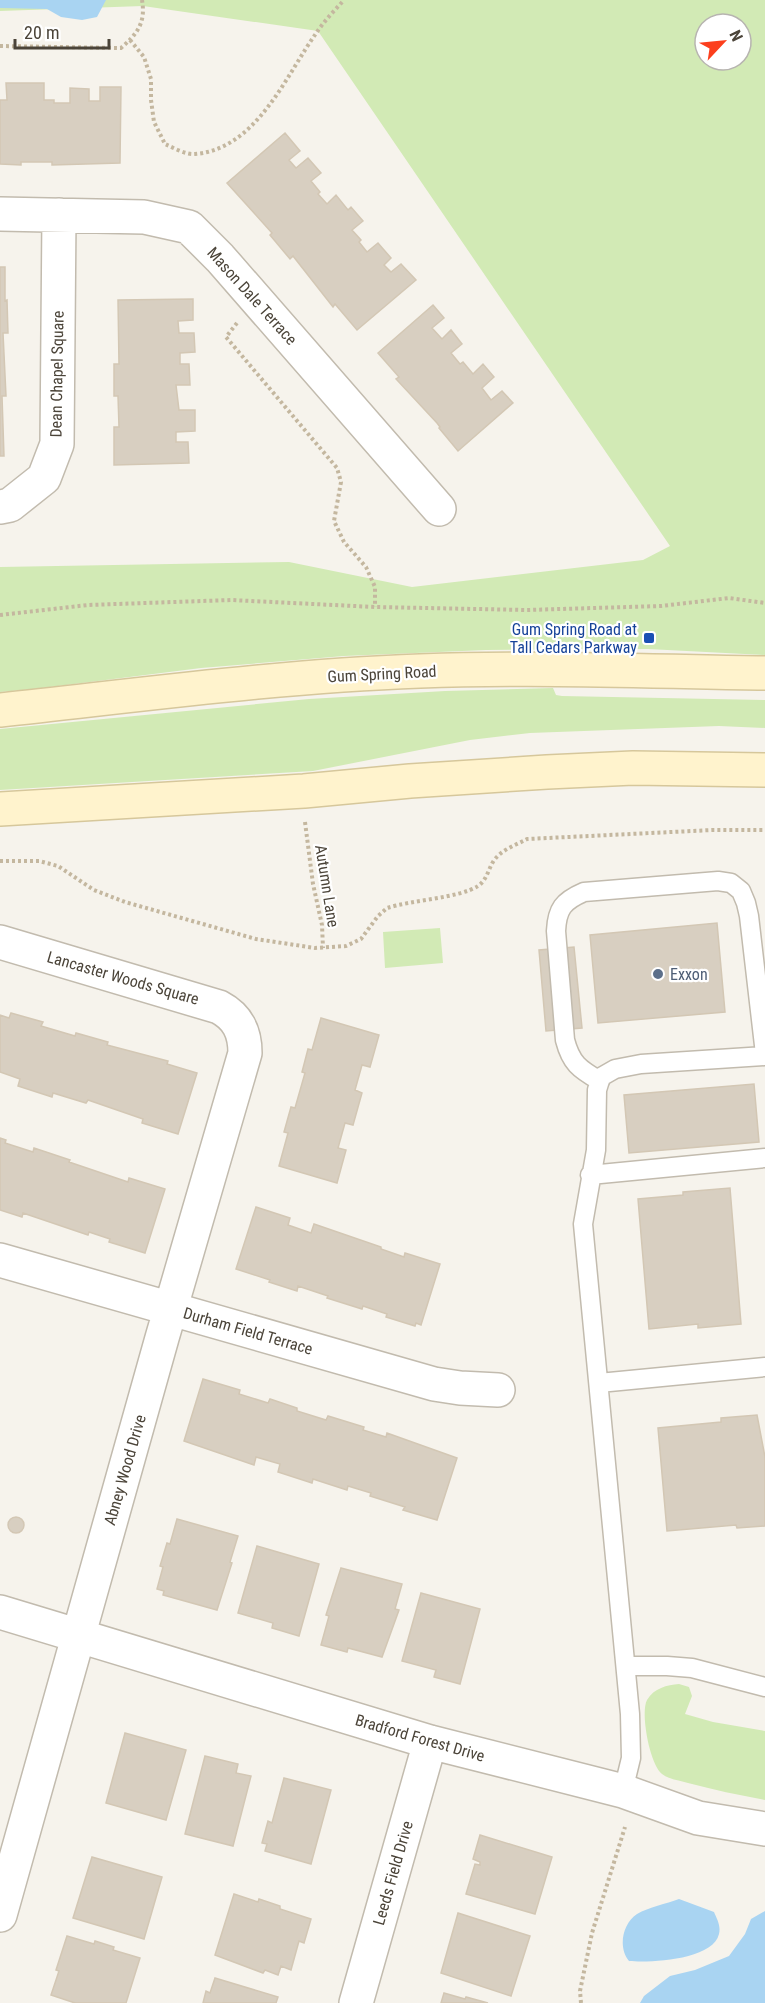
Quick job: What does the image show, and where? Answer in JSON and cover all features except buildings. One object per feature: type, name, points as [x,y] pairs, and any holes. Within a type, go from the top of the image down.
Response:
[{"type":"main road","name":"Gum Spring Road","points":[[0,710],[297,679],[418,671],[512,669],[765,673]]},
{"type":"main road","points":[[0,809],[633,768],[765,770]]},
{"type":"street","name":"Mason Dale Terrace","points":[[0,214],[144,217],[189,227],[220,258],[439,509]]},
{"type":"street","name":"Dean Chapel Square","points":[[0,507],[10,505],[44,478],[57,444],[59,215]]},
{"type":"street","name":"Lancaster Woods Square","points":[[0,942],[219,1007],[232,1015],[240,1026]]},
{"type":"street","name":"Abney Wood Drive","points":[[0,1915],[170,1309],[243,1064],[244,1035],[240,1026]]},
{"type":"street","name":"Durham Field Terrace","points":[[0,1260],[434,1384],[498,1390]]},
{"type":"street","name":"Bradford Forest Drive","points":[[0,1612],[430,1742],[623,1791],[698,1818],[765,1829]]},
{"type":"street","name":"Leeds Field Drive","points":[[356,2003],[430,1742]]},
{"type":"lane","points":[[600,1081],[579,1068],[568,1053],[565,1040],[556,932],[557,915],[562,907],[572,897],[584,892],[718,881],[731,883],[741,891],[749,915],[765,1055],[641,1064],[615,1069],[601,1077],[600,1081],[597,1090],[596,1150],[583,1224],[630,1714],[631,1758],[623,1791]]},
{"type":"lane","points":[[590,1175],[765,1158]]},
{"type":"lane","points":[[599,1383],[765,1366]]},
{"type":"lane","points":[[626,1666],[692,1668],[765,1687]]},
{"type":"path","points":[[0,46],[121,48],[138,33],[142,0]]},
{"type":"path","points":[[130,40],[144,57],[152,79],[151,100],[154,122],[165,144],[193,155],[219,149],[237,138],[270,106],[318,31],[344,0]]},
{"type":"path","points":[[238,321],[226,337],[337,468],[341,482],[334,521],[344,542],[366,567],[375,587],[375,607]]},
{"type":"path","points":[[0,615],[88,605],[231,600],[375,607],[527,610],[661,606],[729,598],[765,603]]},
{"type":"path","name":"Autumn Lane","points":[[306,827],[313,884],[322,925],[323,948]]},
{"type":"path","points":[[0,861],[39,861],[58,866],[94,890],[124,902],[256,939],[323,948],[346,946],[361,939],[387,908],[463,892],[477,886],[485,879],[495,860],[506,849],[527,839],[765,830]]},
{"type":"path","points":[[581,2003],[580,1991],[592,1933],[626,1823]]},
{"type":"green space","points":[[0,0],[765,0],[765,655],[648,649],[486,650],[344,656],[201,668],[0,692],[0,567],[289,562],[412,587],[643,560],[670,546],[318,31],[143,6],[0,11]]},
{"type":"green space","points":[[553,688],[556,695],[562,696],[765,700],[765,728],[719,726],[530,733],[470,740],[313,771],[0,790],[0,729],[309,699],[445,691]]},
{"type":"green space","points":[[440,928],[443,963],[385,968],[383,932]]},
{"type":"green space","points":[[679,1684],[689,1687],[692,1696],[685,1714],[713,1722],[765,1731],[765,1800],[671,1779],[658,1769],[647,1738],[645,1707],[647,1700],[657,1690]]},
{"type":"water","points":[[0,0],[106,0],[97,17],[82,20],[61,17],[47,9],[0,8]]},
{"type":"water","points":[[679,1899],[714,1912],[719,1934],[714,1943],[705,1949],[680,1958],[629,1961],[624,1950],[623,1936],[632,1918],[647,1909]]},
{"type":"water","points":[[765,1911],[765,2003],[640,2003],[644,1996],[670,1976],[695,1970],[729,1956],[745,1934],[751,1919]]},
{"type":"place","name":"Gum Spring Road at Tall Cedars Parkway","points":[[649,638]]},
{"type":"place","name":"Exxon","points":[[658,974]]}]
